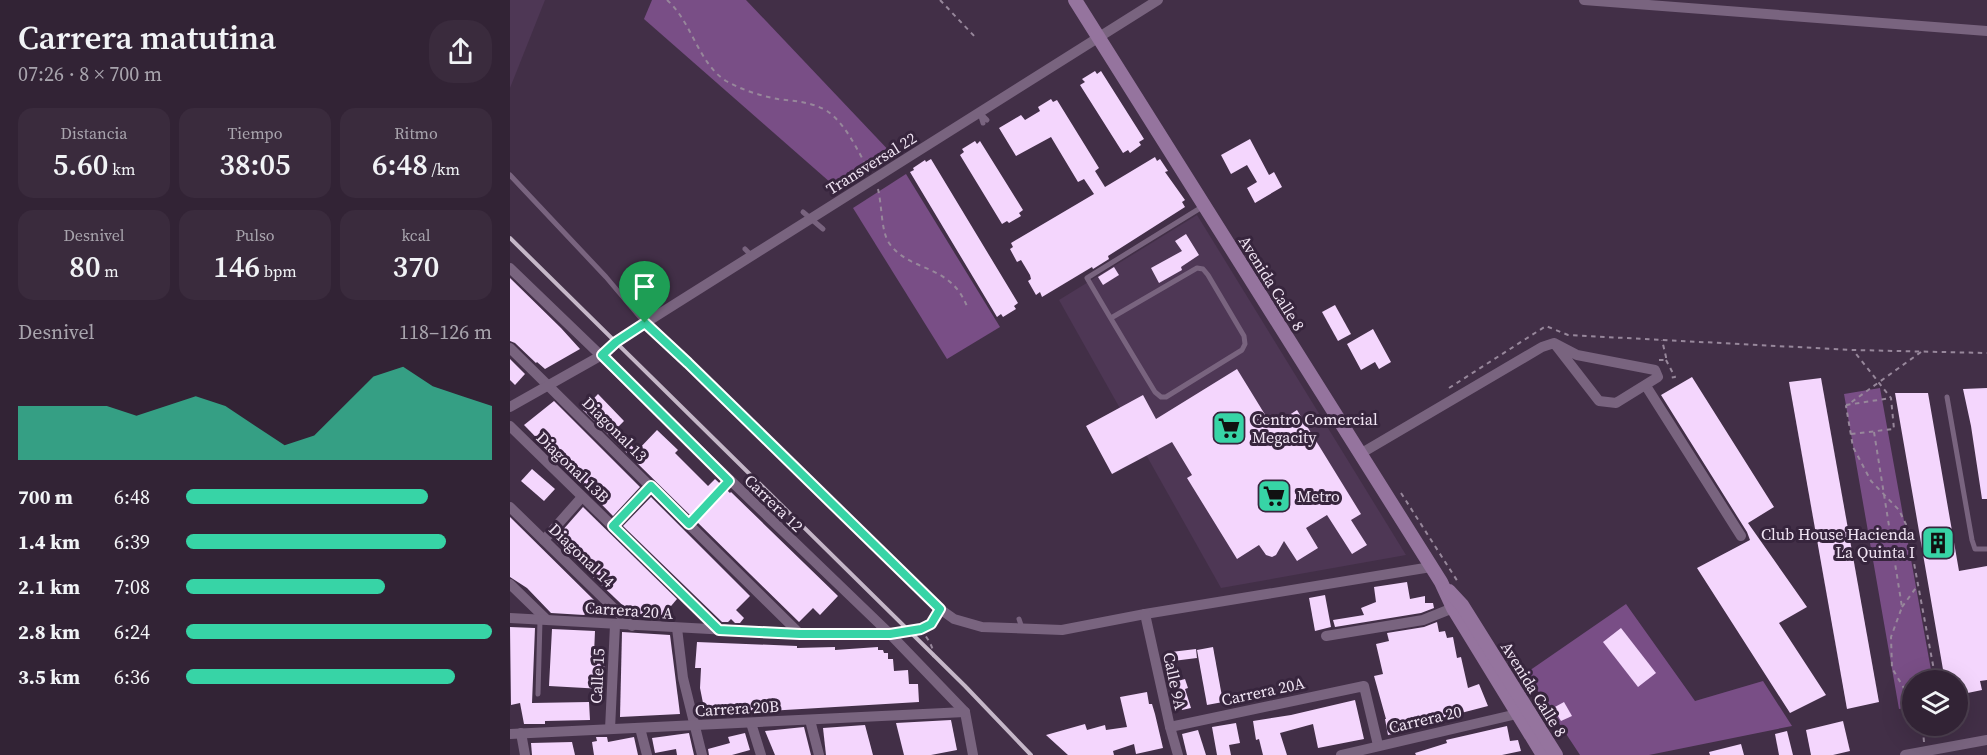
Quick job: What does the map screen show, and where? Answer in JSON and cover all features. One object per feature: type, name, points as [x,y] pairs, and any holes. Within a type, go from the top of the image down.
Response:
[{"type":"main road","name":"Avenida Calle 8","points":[[1075,0],[1431,567],[1462,605],[1556,755]]},
{"type":"main road","name":"Avenida Calle 8","points":[[1441,582],[1453,608],[1542,755]]},
{"type":"street","name":"Transversal 22","points":[[510,407],[602,355],[616,342],[807,215],[874,179],[981,115],[1158,0]]},
{"type":"street","points":[[1584,0],[1987,31]]},
{"type":"street","name":"Carrera 12","points":[[510,268],[890,634],[965,712]]},
{"type":"street","points":[[645,323],[940,609],[954,619],[982,627],[1020,624],[1062,630],[1145,614],[1431,567]]},
{"type":"street","points":[[1360,454],[1542,346],[1554,343],[1577,355],[1655,370],[1658,377],[1616,403],[1599,401],[1554,343]]},
{"type":"street","name":"Diagonal 13","points":[[510,348],[800,634]]},
{"type":"street","points":[[1646,386],[1741,536]]},
{"type":"street","name":"Diagonal 13B","points":[[510,426],[719,630]]},
{"type":"street","points":[[613,526],[651,486]]},
{"type":"street","points":[[544,540],[582,496]]},
{"type":"street","name":"Diagonal 14","points":[[510,507],[632,626]]},
{"type":"street","points":[[510,584],[543,619]]},
{"type":"street","points":[[1326,636],[1424,620],[1453,608]]},
{"type":"street","name":"Calle 9A","points":[[1145,614],[1178,755]]},
{"type":"street","name":"Carrera 20 A","points":[[510,618],[800,634],[890,634]]},
{"type":"street","name":"Calle 15","points":[[610,729],[615,625]]},
{"type":"street","points":[[677,628],[683,678],[702,755]]},
{"type":"street","name":"Carrera 20A","points":[[1170,727],[1364,686],[1378,745]]},
{"type":"street","points":[[965,712],[974,755]]},
{"type":"street","name":"Carrera 20B","points":[[516,734],[965,712]]},
{"type":"street","name":"Carrera 20","points":[[1341,755],[1517,714]]},
{"type":"street","points":[[810,720],[819,755]]},
{"type":"street","points":[[751,723],[761,755]]},
{"type":"street","points":[[640,728],[647,755]]},
{"type":"street","points":[[516,734],[525,755]]},
{"type":"street","points":[[1905,755],[1925,751],[1944,751],[1987,740]]},
{"type":"lane","points":[[510,175],[606,277],[645,323]]},
{"type":"lane","points":[[1110,318],[1197,268],[1203,269],[1244,336],[1245,344],[1242,350],[1166,397],[1161,397],[1155,392],[1110,318],[1087,278],[1204,206]]},
{"type":"lane","points":[[807,215],[823,229]]},
{"type":"lane","points":[[1947,397],[1972,540],[1975,549],[1987,549]]},
{"type":"lane","points":[[538,694],[543,619]]},
{"type":"path","points":[[667,0],[683,20],[704,58],[725,80],[751,92],[809,103],[828,112],[842,127],[874,179],[884,218],[884,232],[890,244],[902,255],[946,278],[957,287],[968,309]]},
{"type":"path","points":[[940,0],[976,38]]},
{"type":"path","points":[[1568,335],[1853,350],[1987,353]]},
{"type":"path","points":[[1851,434],[1894,429],[1891,398],[1853,350]]},
{"type":"path","points":[[1846,406],[1921,352]]},
{"type":"path","points":[[1846,406],[1891,398]]},
{"type":"path","points":[[1846,406],[1853,447],[1871,481],[1899,510],[1912,537],[1934,670]]},
{"type":"path","points":[[1874,432],[1902,607]]},
{"type":"path","points":[[689,524],[729,481]]},
{"type":"path","points":[[1902,685],[1892,668],[1892,637],[1902,607],[1918,585]]},
{"type":"path","points":[[890,634],[921,629],[931,624],[940,609]]},
{"type":"path","points":[[921,629],[932,646],[934,656],[928,673]]},
{"type":"path","points":[[1924,736],[1925,751]]},
{"type":"shaded area","points":[[510,0],[545,0],[510,88]]},
{"type":"shaded area","points":[[652,0],[746,0],[894,156],[839,190],[644,19]]},
{"type":"shaded area","points":[[906,174],[1000,327],[947,359],[853,208]]},
{"type":"shaded area","name":"Centro Comercial Megacity","points":[[1197,215],[1406,555],[1221,588],[1059,300]]},
{"type":"shaded area","points":[[1880,388],[1931,670],[1902,670],[1902,709],[1899,709],[1844,394]]},
{"type":"shaded area","points":[[1626,604],[1695,701],[1763,681],[1792,726],[1649,755],[1580,755],[1526,673]]},
{"type":"building","points":[[1095,71],[1097,74],[1101,71],[1144,139],[1139,142],[1141,145],[1130,153],[1128,150],[1123,153],[1080,85],[1085,82],[1082,79]]},
{"type":"building","points":[[1051,99],[1053,102],[1057,100],[1099,168],[1095,171],[1105,187],[1155,157],[1157,161],[1160,159],[1168,171],[1165,172],[1185,200],[1182,202],[1185,207],[1108,256],[1109,259],[1042,297],[1040,292],[1036,295],[1028,281],[1031,279],[1030,275],[1021,260],[1017,262],[1010,249],[1013,247],[1011,243],[1094,194],[1084,179],[1078,182],[1051,137],[1016,156],[999,128],[1021,115],[1025,120],[1040,111],[1038,107]]},
{"type":"building","points":[[1250,139],[1269,175],[1274,172],[1282,187],[1255,203],[1247,188],[1257,182],[1247,165],[1231,174],[1221,155]]},
{"type":"building","points":[[975,141],[977,144],[980,141],[1023,210],[1019,213],[1021,216],[1009,223],[1007,221],[1002,224],[960,155],[964,152],[962,149]]},
{"type":"building","points":[[931,159],[1018,303],[1014,306],[1016,309],[1003,317],[1001,314],[997,317],[910,172],[925,160],[926,162]]},
{"type":"building","points":[[1186,234],[1199,255],[1181,267],[1182,270],[1159,283],[1151,268],[1182,251],[1175,241]]},
{"type":"building","points":[[1114,267],[1119,275],[1103,285],[1098,277]]},
{"type":"building","points":[[510,278],[580,349],[545,369],[510,341]]},
{"type":"building","points":[[1335,305],[1351,334],[1338,341],[1322,312]]},
{"type":"building","points":[[1373,329],[1391,362],[1379,369],[1375,362],[1361,370],[1347,344]]},
{"type":"building","points":[[510,359],[525,374],[515,385],[510,380]]},
{"type":"building","points":[[1237,369],[1272,426],[1297,410],[1361,514],[1351,520],[1367,545],[1352,554],[1327,515],[1306,528],[1318,548],[1297,561],[1284,541],[1276,555],[1272,557],[1266,555],[1259,545],[1237,559],[1187,478],[1192,475],[1172,442],[1112,474],[1086,426],[1143,395],[1156,419]]},
{"type":"building","points":[[1692,377],[1774,507],[1748,523],[1807,607],[1779,623],[1826,695],[1790,713],[1697,568],[1750,540],[1661,395]]},
{"type":"building","points":[[1821,378],[1879,702],[1847,709],[1789,382]]},
{"type":"building","points":[[1987,388],[1987,499],[1982,499],[1963,389]]},
{"type":"building","points":[[1895,393],[1928,393],[1959,571],[1987,566],[1987,680],[1980,681],[1982,690],[1968,693],[1968,670],[1943,670]]},
{"type":"building","points":[[598,394],[624,421],[615,430],[637,451],[657,430],[678,450],[675,453],[708,486],[715,479],[731,492],[838,596],[820,615],[813,608],[799,622],[583,410]]},
{"type":"building","points":[[554,401],[640,487],[613,516],[524,425]]},
{"type":"building","points":[[532,469],[555,489],[544,501],[521,481]]},
{"type":"building","points":[[651,497],[750,596],[736,610],[744,618],[740,623],[735,623],[731,619],[728,622],[722,622],[623,526]]},
{"type":"building","points":[[583,507],[677,599],[660,619],[635,617],[554,540]]},
{"type":"building","points":[[510,517],[598,604],[584,615],[551,613],[527,588],[510,577]]},
{"type":"building","points":[[1407,582],[1410,599],[1425,596],[1425,603],[1433,603],[1434,608],[1421,613],[1335,627],[1333,620],[1364,615],[1361,608],[1376,602],[1374,587]]},
{"type":"building","points":[[1325,595],[1331,627],[1315,631],[1309,598]]},
{"type":"building","points":[[1437,622],[1439,632],[1445,631],[1447,638],[1453,637],[1457,658],[1461,657],[1468,688],[1479,684],[1488,706],[1415,725],[1416,728],[1388,735],[1374,676],[1383,674],[1376,644],[1389,641],[1387,633],[1424,627]]},
{"type":"building","points":[[510,627],[535,628],[532,703],[589,702],[590,720],[524,724],[520,703],[511,705]]},
{"type":"building","points":[[1621,628],[1656,673],[1638,687],[1603,642]]},
{"type":"building","points":[[552,629],[595,631],[594,654],[605,655],[603,689],[549,686]]},
{"type":"building","points":[[622,632],[670,635],[680,714],[620,717]]},
{"type":"building","points":[[697,642],[797,646],[797,648],[835,647],[835,650],[878,647],[878,650],[888,653],[888,659],[893,659],[894,671],[908,670],[909,684],[918,684],[919,702],[768,711],[748,715],[747,711],[705,713],[700,688],[701,668],[695,668]]},
{"type":"building","points":[[1213,647],[1223,702],[1207,705],[1197,650]]},
{"type":"building","points":[[1196,649],[1197,658],[1173,661],[1171,652]]},
{"type":"building","points":[[1185,679],[1188,688],[1185,689],[1191,708],[1182,710],[1174,682]]},
{"type":"building","points":[[1147,692],[1163,748],[1136,754],[1134,744],[1113,751],[1114,755],[1068,755],[1046,735],[1085,724],[1087,730],[1105,725],[1106,730],[1127,727],[1120,697]]},
{"type":"building","points":[[1355,700],[1364,739],[1318,748],[1313,724],[1280,733],[1287,755],[1263,755],[1259,739],[1256,740],[1253,721]]},
{"type":"building","points":[[1564,702],[1572,716],[1561,721],[1553,708]]},
{"type":"building","points":[[951,720],[957,750],[931,755],[904,755],[896,723]]},
{"type":"building","points":[[1843,721],[1850,751],[1833,755],[1811,755],[1806,730]]},
{"type":"building","points":[[1236,723],[1240,743],[1229,745],[1231,755],[1217,755],[1212,727]]},
{"type":"building","points":[[865,725],[873,755],[826,755],[823,728]]},
{"type":"building","points":[[1507,726],[1510,741],[1518,740],[1521,751],[1502,755],[1416,755],[1415,753],[1447,743],[1446,740]]},
{"type":"building","points":[[804,727],[811,755],[775,755],[765,731]]},
{"type":"building","points":[[1198,730],[1206,755],[1187,755],[1182,734]]},
{"type":"building","points":[[1787,731],[1793,755],[1779,755],[1775,734]]},
{"type":"building","points":[[689,733],[694,755],[677,755],[676,749],[655,753],[652,738]]},
{"type":"building","points":[[745,733],[750,750],[732,755],[709,755],[708,749],[730,743],[728,737]]},
{"type":"building","points":[[596,737],[607,737],[608,742],[634,737],[638,755],[594,755],[592,742],[597,741]]},
{"type":"building","points":[[572,742],[575,755],[532,755],[531,743]]},
{"type":"building","points":[[1741,744],[1744,755],[1710,755],[1709,752]]},
{"type":"railway","points":[[510,238],[965,686],[1031,755]]},
{"type":"place","name":"Centro Comercial Megacity","points":[[1229,428]]},
{"type":"place","name":"Metro","points":[[1274,496]]},
{"type":"place","name":"Club House Hacienda La Quinta I","points":[[1938,543]]},
{"type":"route","points":[[645,323],[940,609],[931,624],[921,629],[890,634],[800,634],[719,630],[613,526],[651,486],[689,524],[729,481],[602,355],[616,342],[645,323]]}]
